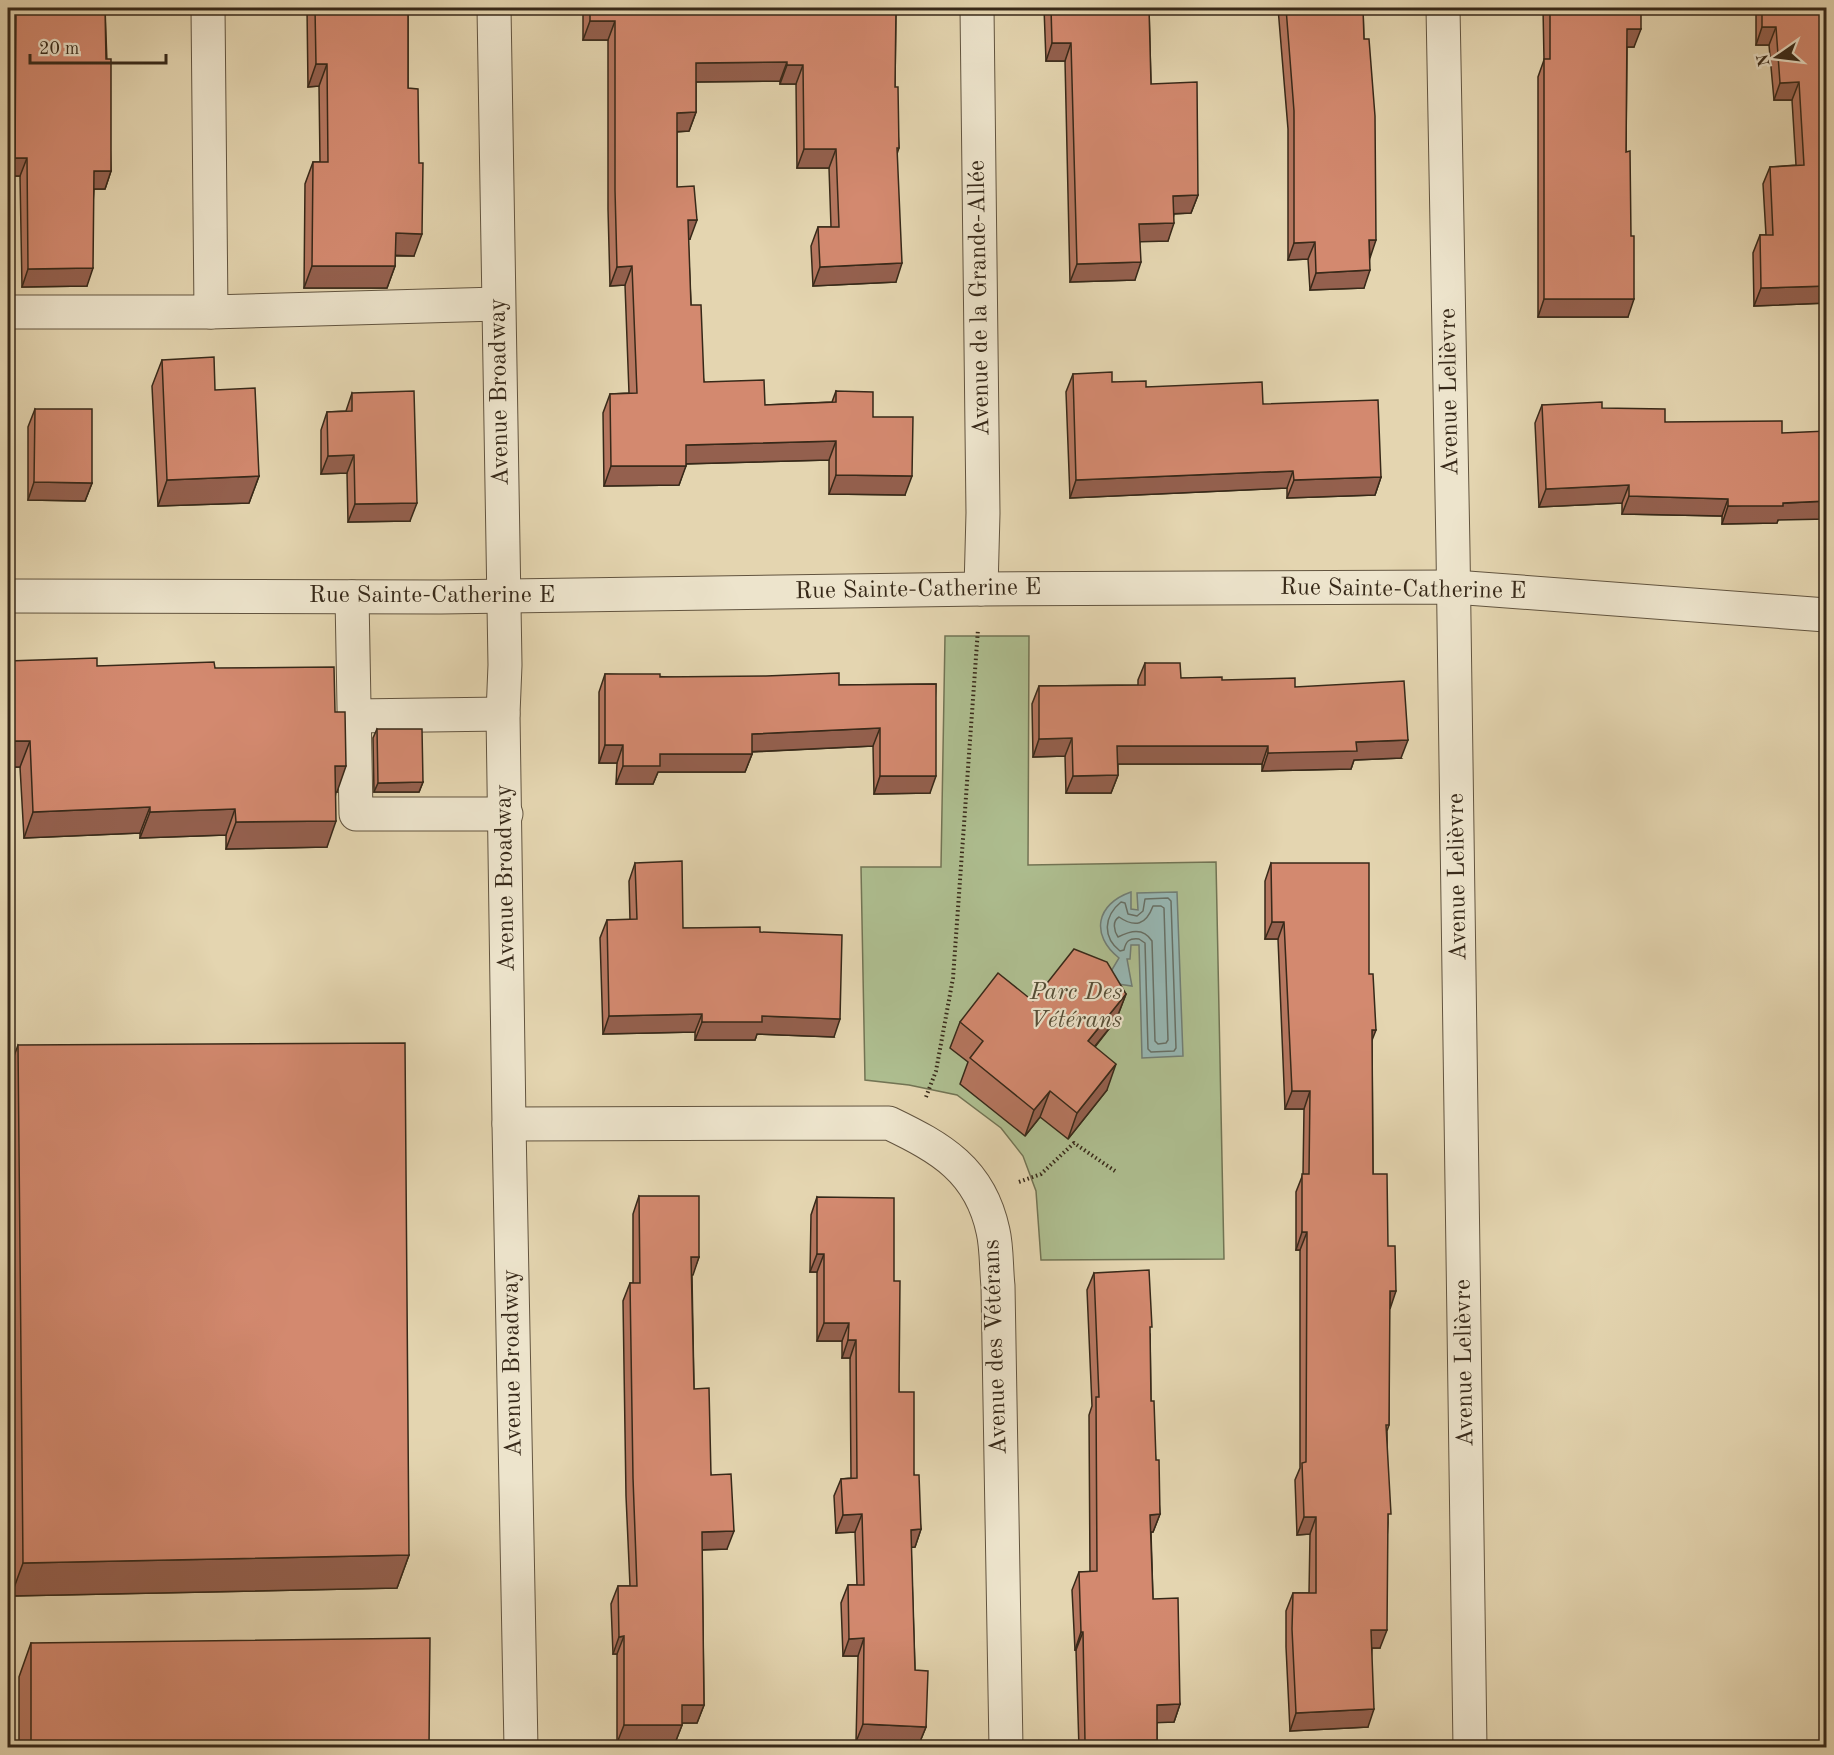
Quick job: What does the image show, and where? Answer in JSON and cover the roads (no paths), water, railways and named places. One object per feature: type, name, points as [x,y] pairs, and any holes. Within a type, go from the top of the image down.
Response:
[{"type":"street","points":[[208,8],[211,312]]},
{"type":"street","name":"Avenue Broadway","points":[[494,8],[509,1124],[521,1748]]},
{"type":"street","name":"Avenue de la Grande-Allée","points":[[977,8],[983,513],[981,589]]},
{"type":"street","name":"Avenue Lelièvre","points":[[1443,8],[1454,587],[1470,1748]]},
{"type":"street","points":[[8,312],[211,312],[498,304]]},
{"type":"street","name":"Rue Sainte-Catherine E","points":[[8,596],[352,597],[981,589],[1454,587],[1827,615]]},
{"type":"street","points":[[352,597],[356,814],[506,814]]},
{"type":"street","points":[[354,716],[503,714]]},
{"type":"street","name":"Avenue des Vétérans","points":[[509,1124],[889,1123],[928,1142],[960,1165],[982,1196],[993,1231],[998,1286],[1005,1748]]},
{"type":"water","points":[[1131,892],[1131,909],[1138,910],[1137,893],[1177,892],[1183,1056],[1142,1058],[1139,945],[1131,945],[1130,959],[1127,959],[1132,986],[1118,984],[1107,978],[1119,958],[1104,940],[1101,921],[1110,904]]},
{"type":"park label","name":"Parc Des Vétérans","points":[[1076,1007]]}]
